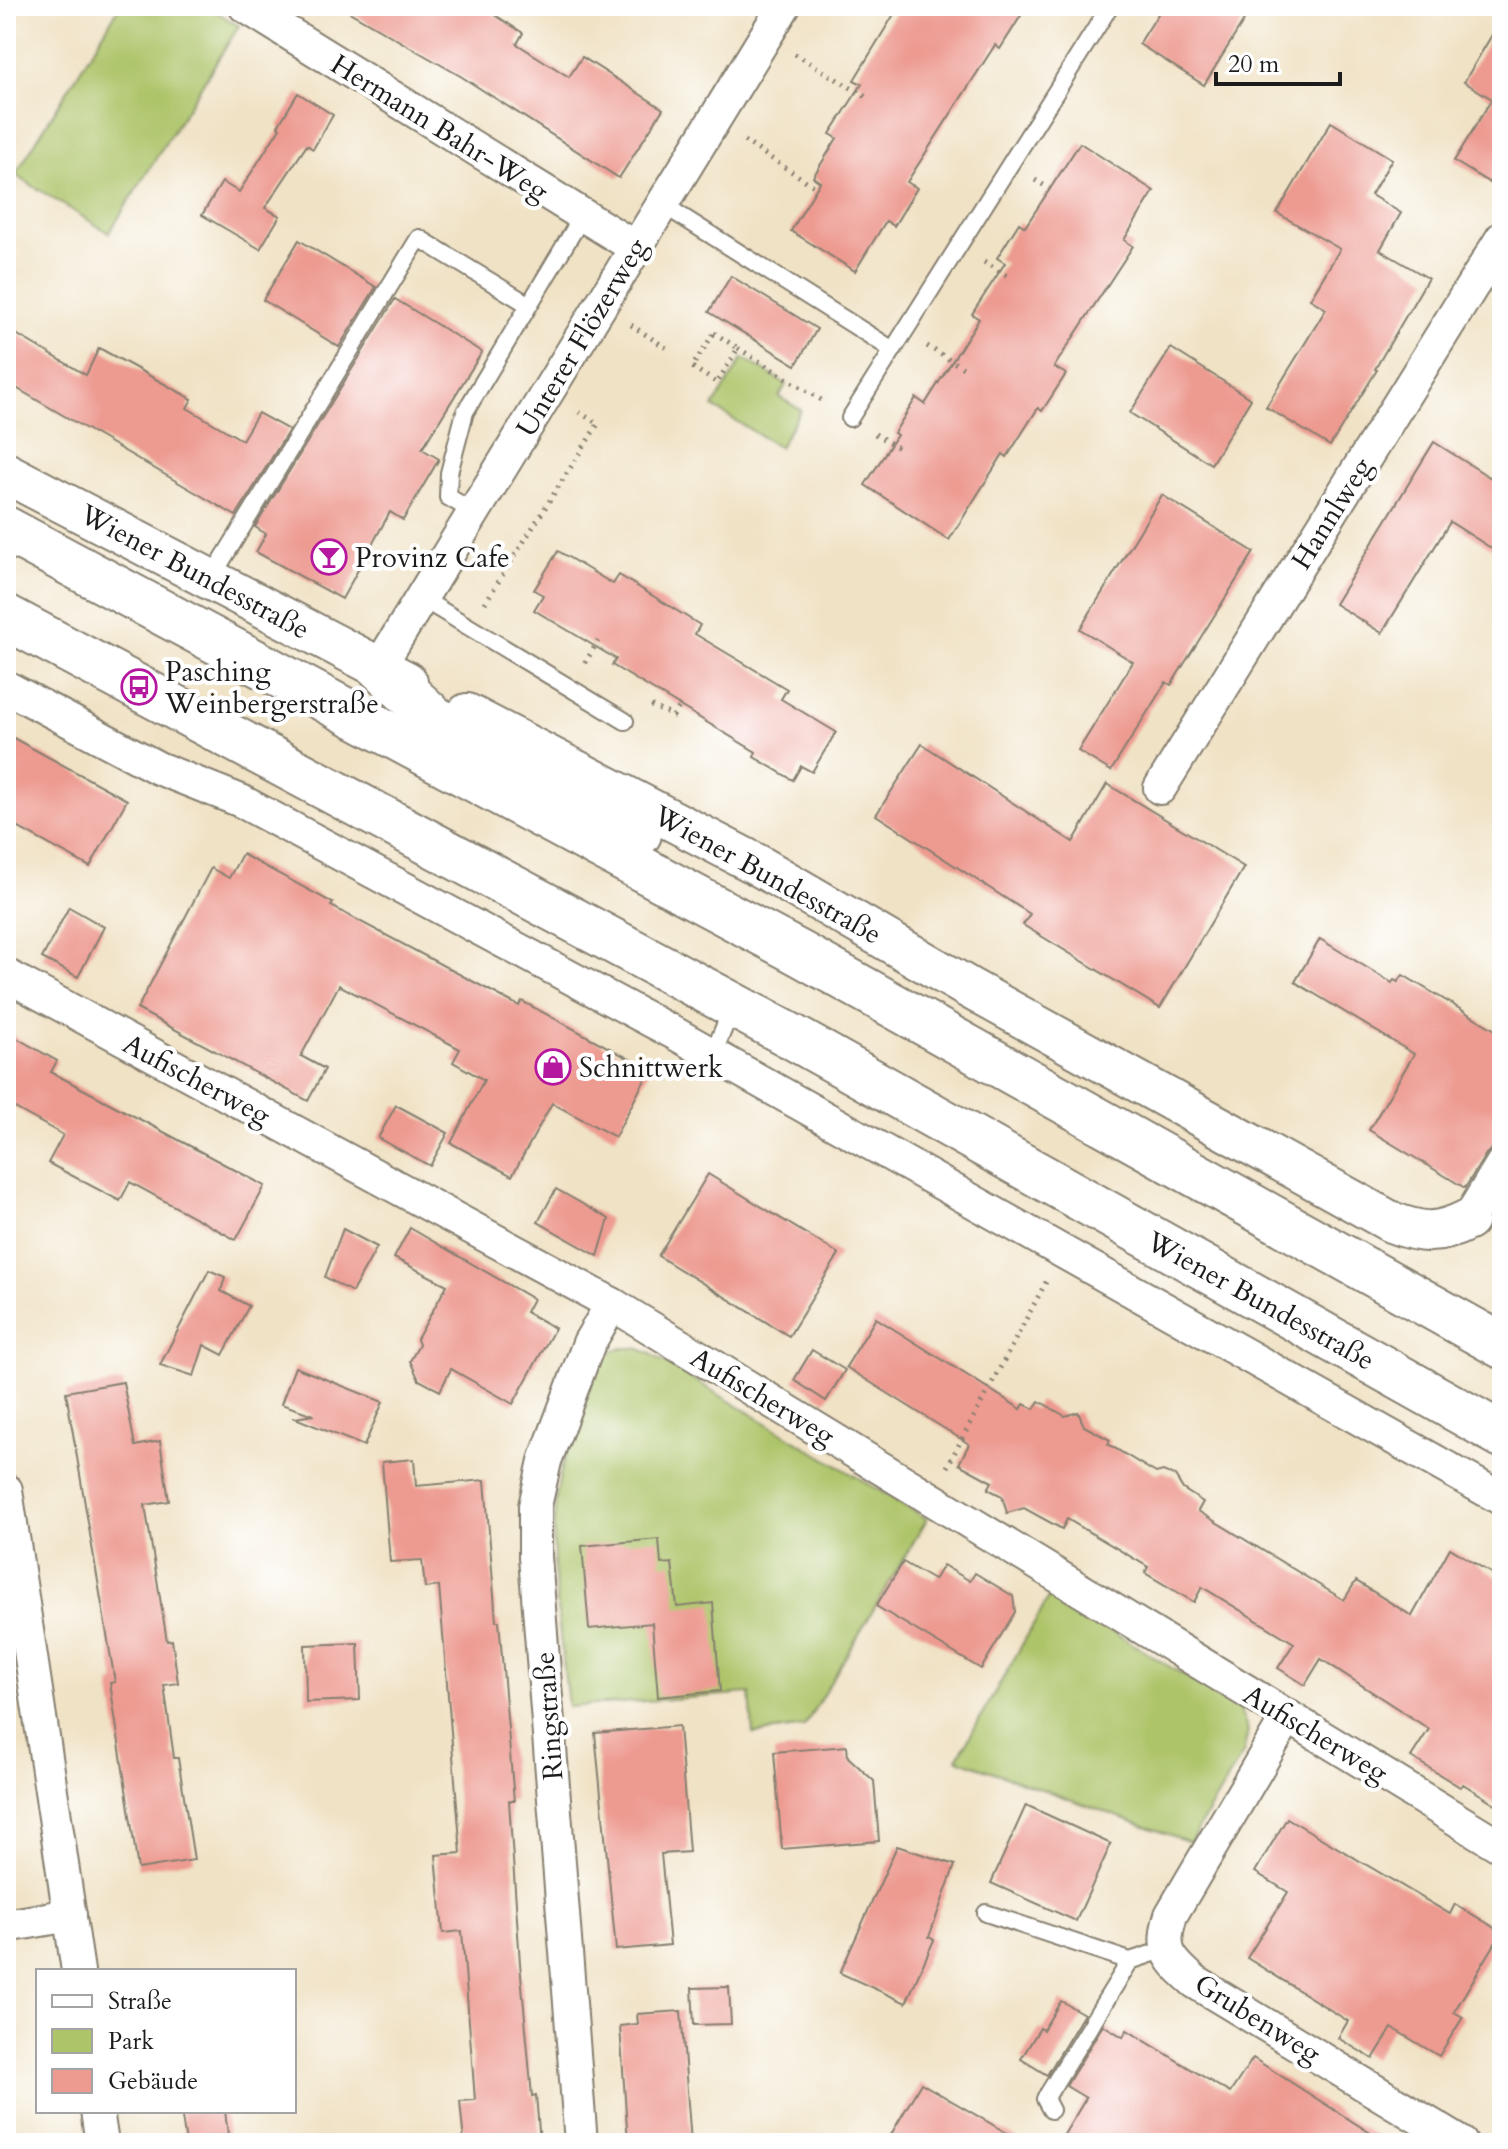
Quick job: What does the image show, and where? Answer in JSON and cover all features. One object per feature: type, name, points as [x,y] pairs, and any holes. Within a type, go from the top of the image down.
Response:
[{"type":"main road","name":"Wiener Bundesstraße","points":[[6,529],[801,954],[1502,1346]]},
{"type":"main road","name":"Wiener Bundesstraße","points":[[6,617],[733,1005],[1502,1435]]},
{"type":"main road","points":[[379,667],[434,718],[688,862],[801,954]]},
{"type":"street","name":"Hermann Bahr-Weg","points":[[245,6],[636,248]]},
{"type":"street","name":"Unterer Flözerweg","points":[[379,667],[784,6]]},
{"type":"street","name":"Hannlweg","points":[[1160,788],[1502,238]]},
{"type":"street","name":"Wiener Bundesstraße","points":[[6,473],[756,864],[969,988],[1391,1222],[1416,1232],[1448,1230],[1468,1220],[1502,1164]]},
{"type":"street","name":"Wiener Bundesstraße","points":[[6,687],[158,768],[241,801],[713,1054],[1502,1499]]},
{"type":"street","name":"Aufischerweg","points":[[6,975],[612,1304],[1502,1847]]},
{"type":"street","name":"Ringstraße","points":[[581,2143],[535,1557],[535,1506],[545,1461],[584,1358],[612,1304]]},
{"type":"street","points":[[6,1490],[78,1969]]},
{"type":"street","points":[[1166,1949],[1165,1934],[1171,1915],[1288,1716]]},
{"type":"street","points":[[6,1926],[70,1915]]},
{"type":"street","name":"Grubenweg","points":[[1166,1949],[1172,1962],[1195,1982],[1461,2143]]},
{"type":"street","points":[[97,2113],[102,2143]]},
{"type":"lane","points":[[850,418],[1110,6]]},
{"type":"lane","points":[[662,204],[893,350]]},
{"type":"lane","points":[[474,512],[448,497],[449,473],[465,412],[583,215]]},
{"type":"lane","points":[[210,580],[419,238],[529,305]]},
{"type":"lane","points":[[421,598],[625,721]]},
{"type":"lane","points":[[713,1054],[733,1005]]},
{"type":"lane","points":[[986,1913],[1130,1961],[1166,1949]]},
{"type":"lane","points":[[1051,2110],[1045,2099],[1130,1961]]},
{"type":"path","points":[[908,6],[923,15]]},
{"type":"path","points":[[788,50],[866,97]]},
{"type":"path","points":[[736,135],[817,188]]},
{"type":"path","points":[[623,321],[671,351]]},
{"type":"path","points":[[904,332],[963,368]]},
{"type":"path","points":[[738,348],[717,383],[692,367],[714,333],[738,348],[850,418]]},
{"type":"path","points":[[931,1499],[1047,1281]]},
{"type":"green space","points":[[120,6],[207,6],[239,26],[109,233],[15,175]]},
{"type":"green space","points":[[743,358],[786,384],[779,397],[801,410],[779,447],[713,407]]},
{"type":"green space","points":[[623,1348],[637,1348],[649,1353],[927,1519],[804,1727],[753,1734],[750,1693],[568,1707],[555,1571],[557,1492],[568,1445],[596,1370],[607,1355]]},
{"type":"green space","points":[[1051,1594],[1240,1710],[1248,1731],[1243,1754],[1190,1842],[957,1759]]},
{"type":"building","points":[[339,6],[481,6],[523,33],[517,44],[569,77],[582,57],[663,109],[619,178],[462,77]]},
{"type":"building","points":[[899,6],[1027,6],[1000,49],[995,45],[907,182],[917,188],[894,226],[886,221],[855,271],[791,231],[820,182],[813,177],[837,138],[830,134],[862,84],[854,80]]},
{"type":"building","points":[[1163,6],[1253,6],[1204,85],[1139,44]]},
{"type":"building","points":[[1502,18],[1502,163],[1490,183],[1454,161],[1492,99],[1464,82]]},
{"type":"building","points":[[298,93],[333,115],[313,149],[307,145],[265,208],[280,216],[260,249],[202,215],[222,182],[239,192],[280,128],[278,126]]},
{"type":"building","points":[[1331,122],[1392,159],[1371,195],[1401,213],[1380,250],[1428,278],[1330,446],[1266,407],[1326,309],[1310,299],[1340,249],[1277,213]]},
{"type":"building","points":[[1080,143],[1154,191],[1124,240],[1133,246],[1054,367],[1066,374],[1042,411],[1038,408],[1007,457],[1003,454],[949,540],[865,485],[916,398],[925,404],[979,319],[972,314],[1005,263],[997,258],[1019,223],[1025,227]]},
{"type":"building","points":[[299,240],[376,287],[339,347],[263,300]]},
{"type":"building","points":[[731,276],[817,329],[796,365],[709,312]]},
{"type":"building","points":[[395,299],[482,352],[422,449],[439,459],[403,520],[390,512],[342,599],[256,552],[266,534],[255,527]]},
{"type":"building","points":[[6,328],[86,375],[99,348],[192,399],[187,408],[242,440],[258,413],[289,430],[236,516],[6,382]]},
{"type":"building","points":[[1171,348],[1251,399],[1211,464],[1130,413]]},
{"type":"building","points":[[1434,442],[1502,485],[1502,555],[1450,522],[1382,633],[1335,604]]},
{"type":"building","points":[[1162,495],[1254,552],[1171,685],[1166,682],[1111,771],[1078,751],[1133,662],[1080,629]]},
{"type":"building","points":[[558,551],[613,584],[619,575],[700,625],[695,634],[787,689],[781,699],[836,732],[812,772],[801,766],[793,780],[754,757],[756,752],[612,665],[616,659],[534,610],[543,595],[534,590]]},
{"type":"building","points":[[6,734],[127,800],[90,867],[6,821]]},
{"type":"building","points":[[922,744],[1073,842],[1107,784],[1244,867],[1160,1008],[1023,925],[1030,914],[876,815]]},
{"type":"building","points":[[242,854],[333,903],[331,906],[519,1006],[522,1001],[650,1070],[615,1137],[552,1103],[512,1176],[451,1143],[484,1080],[453,1062],[460,1049],[339,985],[301,1056],[325,1069],[308,1101],[137,1009],[211,868],[229,878]]},
{"type":"building","points":[[69,907],[104,927],[78,977],[42,958]]},
{"type":"building","points":[[1320,939],[1392,983],[1394,980],[1398,982],[1403,975],[1502,1034],[1502,1145],[1486,1154],[1465,1188],[1369,1130],[1414,1054],[1295,982]]},
{"type":"building","points":[[6,1032],[57,1061],[51,1072],[265,1186],[236,1240],[130,1182],[120,1201],[48,1163],[63,1135],[6,1103]]},
{"type":"building","points":[[396,1105],[448,1133],[430,1166],[378,1138]]},
{"type":"building","points":[[708,1174],[839,1254],[789,1336],[658,1256]]},
{"type":"building","points":[[556,1189],[609,1219],[598,1256],[538,1222]]},
{"type":"building","points":[[410,1228],[533,1299],[526,1312],[555,1328],[513,1404],[451,1369],[440,1391],[419,1380],[410,1361],[419,1345],[417,1339],[447,1285],[394,1258]]},
{"type":"building","points":[[343,1229],[377,1247],[352,1292],[325,1277]]},
{"type":"building","points":[[209,1270],[225,1277],[221,1291],[249,1306],[223,1355],[204,1345],[194,1376],[160,1365]]},
{"type":"building","points":[[876,1318],[1021,1409],[1024,1404],[1034,1409],[1039,1401],[1065,1416],[1078,1412],[1084,1426],[1110,1440],[1108,1444],[1156,1473],[1163,1471],[1175,1476],[1183,1489],[1203,1502],[1198,1511],[1344,1600],[1356,1581],[1412,1616],[1450,1548],[1502,1580],[1502,1808],[1411,1757],[1429,1729],[1321,1659],[1305,1685],[1278,1668],[1294,1643],[1202,1587],[1194,1602],[1145,1573],[1148,1567],[1067,1519],[1062,1529],[1024,1508],[1007,1513],[1002,1496],[988,1489],[992,1482],[959,1464],[969,1444],[846,1367]]},
{"type":"building","points":[[812,1350],[845,1370],[826,1401],[794,1380]]},
{"type":"building","points":[[295,1367],[383,1402],[364,1446],[295,1418],[314,1415],[281,1404]]},
{"type":"building","points":[[123,1382],[135,1446],[160,1441],[169,1501],[145,1505],[167,1641],[172,1640],[178,1683],[164,1685],[174,1758],[178,1758],[194,1860],[138,1869],[110,1683],[115,1682],[66,1392]]},
{"type":"building","points":[[414,1459],[416,1486],[485,1480],[514,1801],[509,1801],[520,1963],[532,2096],[536,2095],[540,2143],[464,2143],[460,2101],[475,2100],[462,1931],[443,1933],[436,1855],[461,1853],[439,1586],[425,1588],[422,1560],[390,1562],[382,1462]]},
{"type":"building","points":[[659,1539],[661,1564],[672,1563],[677,1607],[713,1603],[720,1691],[658,1697],[652,1623],[589,1629],[582,1546]]},
{"type":"building","points":[[903,1562],[934,1580],[943,1565],[970,1581],[975,1573],[1013,1596],[1015,1612],[981,1669],[876,1606]]},
{"type":"building","points":[[358,1643],[360,1700],[306,1702],[305,1645]]},
{"type":"building","points":[[679,1726],[689,1852],[661,1854],[670,1945],[616,1950],[595,1733]]},
{"type":"building","points":[[847,1746],[848,1757],[874,1781],[879,1841],[782,1849],[774,1752]]},
{"type":"building","points":[[1026,1805],[1111,1844],[1076,1921],[991,1883]]},
{"type":"building","points":[[1287,1818],[1450,1914],[1455,1904],[1502,1932],[1454,2012],[1463,2017],[1439,2056],[1392,2028],[1373,2059],[1338,2038],[1348,2021],[1247,1958],[1288,1892],[1255,1872]]},
{"type":"building","points":[[897,1846],[955,1865],[929,1937],[934,1940],[906,2003],[840,1973]]},
{"type":"building","points":[[729,1987],[731,2024],[694,2025],[692,1988]]},
{"type":"building","points":[[1061,2001],[1084,2014],[1047,2075],[1021,2059]]},
{"type":"building","points":[[681,2011],[691,2143],[628,2143],[620,2026],[638,2024],[637,2014]]},
{"type":"building","points":[[1103,2025],[1123,2037],[1127,2030],[1230,2093],[1253,2058],[1386,2143],[1059,2143],[1086,2098],[1066,2086]]},
{"type":"building","points":[[921,2083],[1024,2143],[886,2143]]},
{"type":"building","points":[[181,2113],[225,2113],[229,2143],[186,2143]]},
{"type":"place","name":"Provinz Cafe","points":[[329,557]]},
{"type":"place","name":"Pasching Weinbergerstraße","points":[[139,687]]},
{"type":"place","name":"Schnittwerk","points":[[553,1067]]}]
